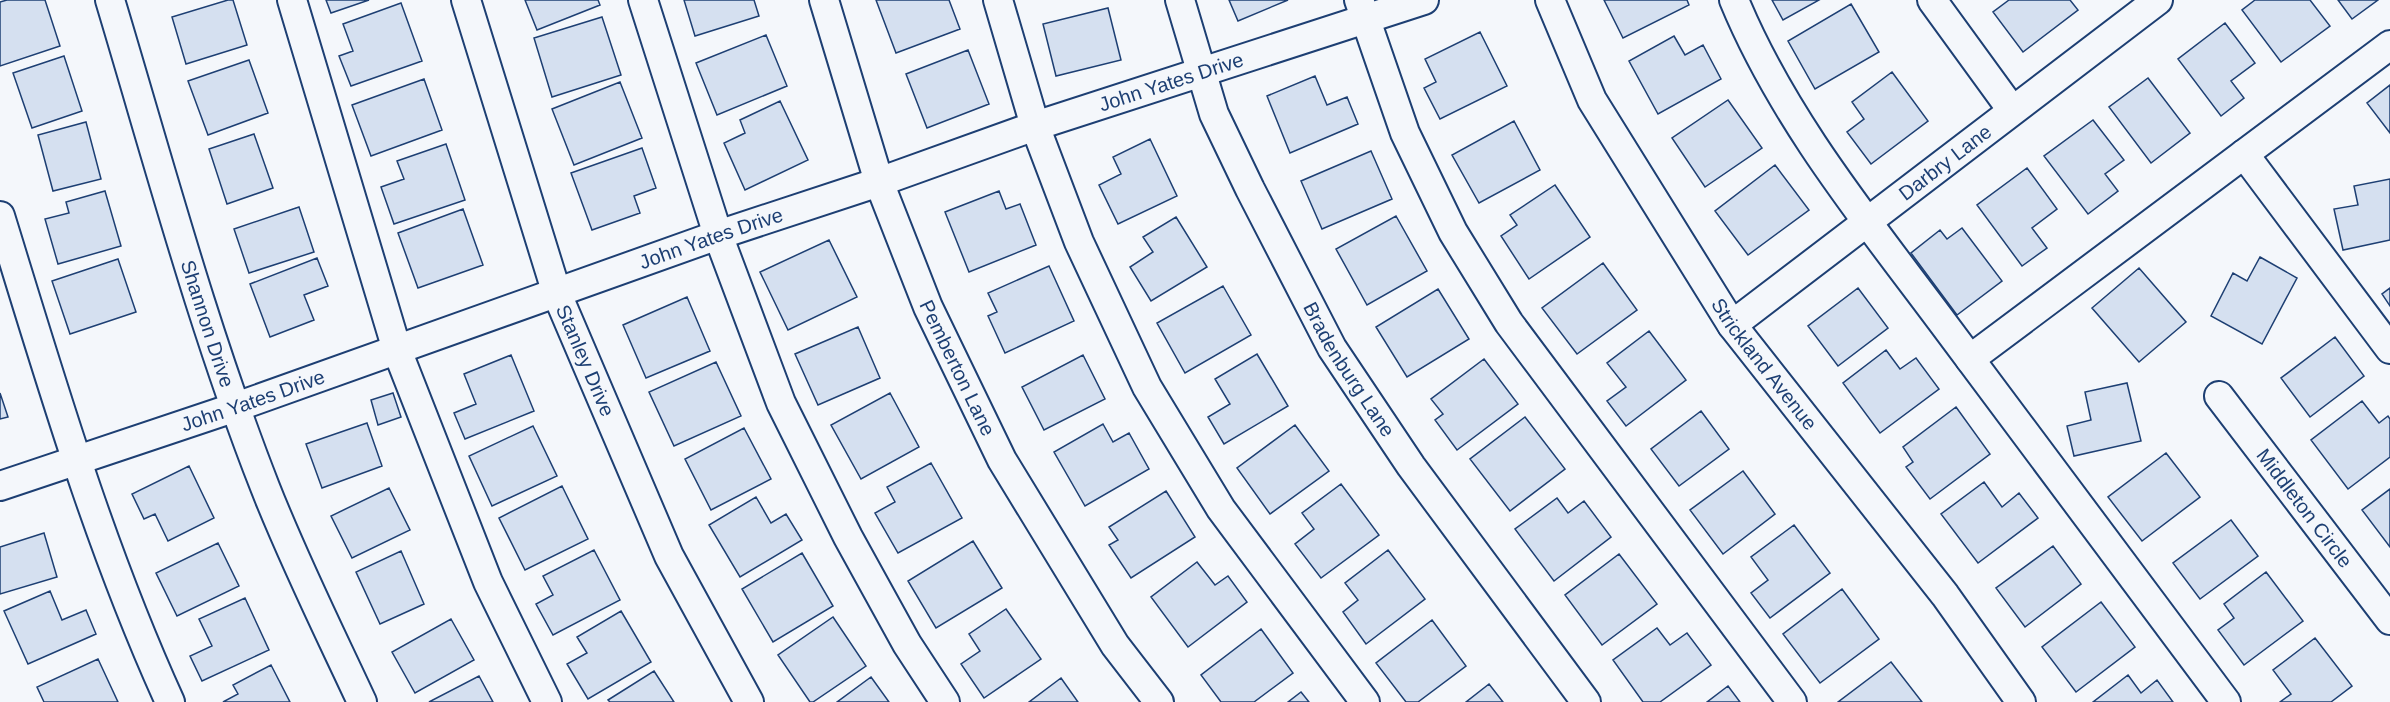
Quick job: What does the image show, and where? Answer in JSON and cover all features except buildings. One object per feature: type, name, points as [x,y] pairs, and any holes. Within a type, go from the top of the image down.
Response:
[{"type":"street","name":"Shannon Drive","points":[[110,0],[213,342],[236,407],[275,509],[329,635],[362,702]]},
{"type":"street","points":[[292,0],[397,350],[488,582],[547,702]]},
{"type":"street","name":"Stanley Drive","points":[[466,0],[557,294],[669,556],[749,702]]},
{"type":"street","points":[[643,0],[718,236],[781,403],[848,537],[907,644],[945,702]]},
{"type":"street","name":"Pemberton Lane","points":[[824,0],[879,182],[928,308],[1002,460],[1115,645],[1158,702]]},
{"type":"street","points":[[998,0],[1035,126],[1079,242],[1147,387],[1221,509],[1365,702]]},
{"type":"street","name":"Bradenburg Lane","points":[[1180,0],[1214,114],[1332,348],[1411,466],[1586,702]]},
{"type":"street","name":"John Yates Drive","points":[[0,486],[236,407],[1035,126],[1203,73],[1362,10],[1424,0]]},
{"type":"street","name":"Strickland Avenue","points":[[1550,0],[1592,100],[1732,325],[1945,595],[2021,702]]},
{"type":"street","points":[[1734,0],[1744,25],[1794,116],[1867,221],[2226,702]]},
{"type":"street","points":[[1932,0],[2012,110]]},
{"type":"street","name":"Darbry Lane","points":[[1732,325],[2012,110],[2142,5]]},
{"type":"street","points":[[1362,10],[1405,133],[1453,232],[1496,303],[1792,702]]},
{"type":"street","points":[[1970,359],[2390,45]]},
{"type":"street","points":[[2244,154],[2390,349]]},
{"type":"street","points":[[0,216],[75,460],[110,558],[170,702]]},
{"type":"street","name":"Middleton Circle","points":[[2219,396],[2390,620]]}]
